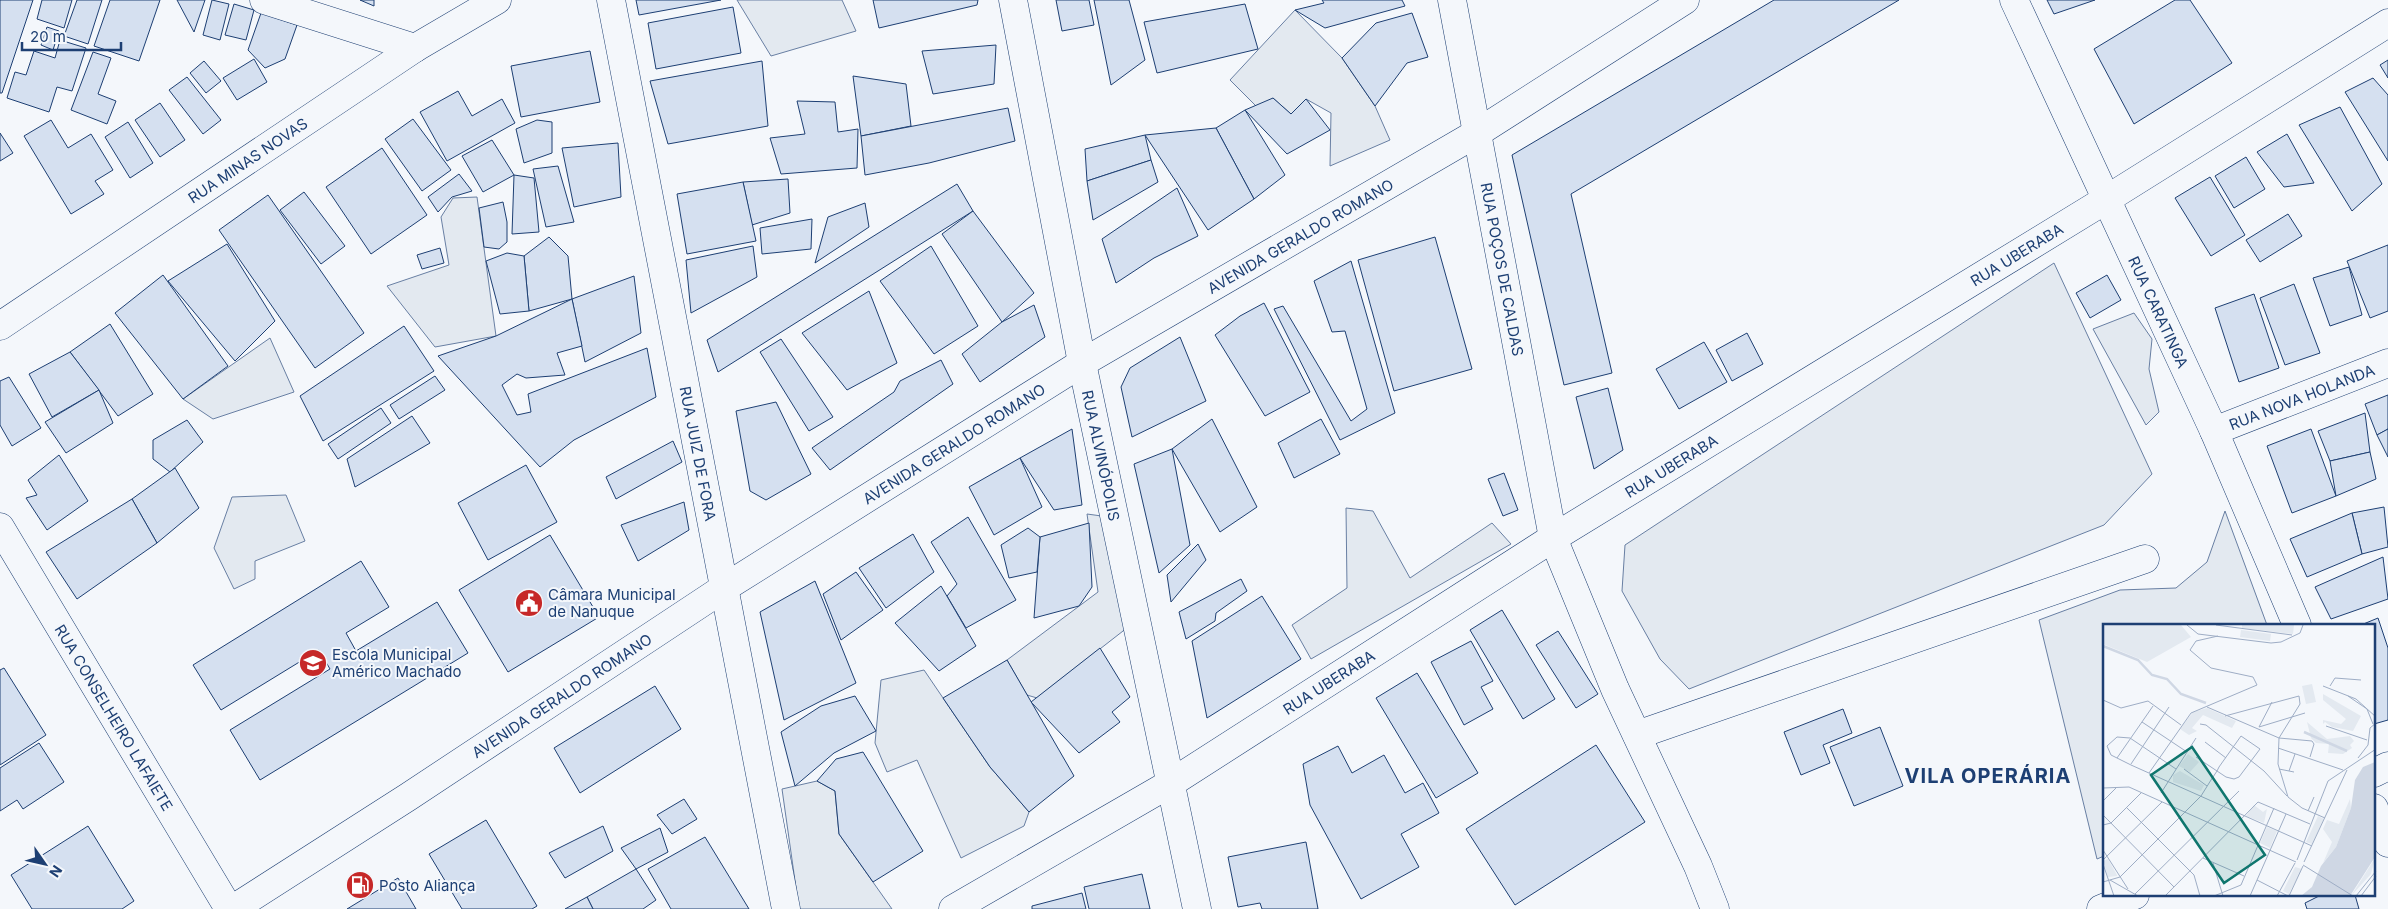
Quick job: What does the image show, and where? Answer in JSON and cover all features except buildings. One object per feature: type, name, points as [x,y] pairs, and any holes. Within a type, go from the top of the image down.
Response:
[{"type":"street","points":[[264,0],[414,48]]},
{"type":"street","name":"RUA MINAS NOVAS","points":[[0,326],[414,48],[497,0]]},
{"type":"street","name":"RUA JUIZ DE FORA","points":[[611,0],[786,909]]},
{"type":"street","name":"RUA ALVINÓPOLIS","points":[[1013,0],[1082,363],[1197,909]]},
{"type":"street","name":"RUA POÇOS DE CALDAS","points":[[1452,0],[1553,538],[1615,689],[1698,866],[1715,909]]},
{"type":"street","name":"AVENIDA GERALDO ROMANO","points":[[233,909],[408,797],[724,588],[1082,363],[1477,133],[1685,0]]},
{"type":"street","name":"RUA CARATINGA","points":[[2014,0],[2214,432],[2297,624]]},
{"type":"street","name":"RUA UBERABA","points":[[953,909],[1171,783],[1553,538],[2107,199],[2388,23]]},
{"type":"street","name":"RUA NOVA HOLANDA","points":[[2214,432],[2388,363]]},
{"type":"street","name":"RUA CONSELHEIRO LAFAIETE","points":[[0,527],[229,909]]},
{"type":"street","points":[[1636,735],[2145,559]]},
{"type":"street","points":[[2376,772],[2388,766]]},
{"type":"street","points":[[2376,813],[2388,843]]},
{"type":"street","points":[[2102,909],[2133,896]]},
{"type":"shaded area","points":[[737,0],[842,0],[856,31],[771,56]]},
{"type":"shaded area","points":[[1295,10],[1342,58],[1375,106],[1390,140],[1330,166],[1331,113],[1306,99],[1291,114],[1273,98],[1260,110],[1230,80]]},
{"type":"shaded area","points":[[477,197],[496,336],[435,347],[387,286],[449,265],[441,217],[453,198]]},
{"type":"shaded area","points":[[2054,263],[2152,474],[2104,525],[1689,689],[1660,659],[1622,591],[1625,545]]},
{"type":"shaded area","points":[[2134,313],[2152,339],[2149,369],[2159,412],[2146,425],[2093,329]]},
{"type":"shaded area","points":[[270,338],[294,392],[213,419],[183,399]]},
{"type":"shaded area","points":[[286,495],[305,541],[255,561],[255,579],[234,589],[214,548],[232,497]]},
{"type":"shaded area","points":[[1346,508],[1373,511],[1410,578],[1492,523],[1511,544],[1311,659],[1292,625],[1347,588]]},
{"type":"shaded area","points":[[2225,511],[2267,624],[2103,624],[2103,856],[2097,859],[2039,620],[2120,590],[2176,588],[2207,562]]},
{"type":"shaded area","points":[[1087,514],[1109,517],[1132,624],[1037,698],[1027,695],[1007,660],[1098,592]]},
{"type":"shaded area","points":[[924,670],[990,767],[1029,812],[1024,826],[961,858],[917,760],[887,772],[875,743],[881,680]]},
{"type":"shaded area","points":[[817,781],[835,791],[839,834],[892,909],[799,909],[782,789]]},
{"type":"place","name":"Câmara Municipal de Nanuque","points":[[529,603]]},
{"type":"place","name":"Escola Municipal Américo Machado","points":[[313,663]]},
{"type":"place","name":"Posto Aliança","points":[[360,885]]},
{"type":"district","name":"VILA OPERÁRIA","points":[[1988,776]]}]
